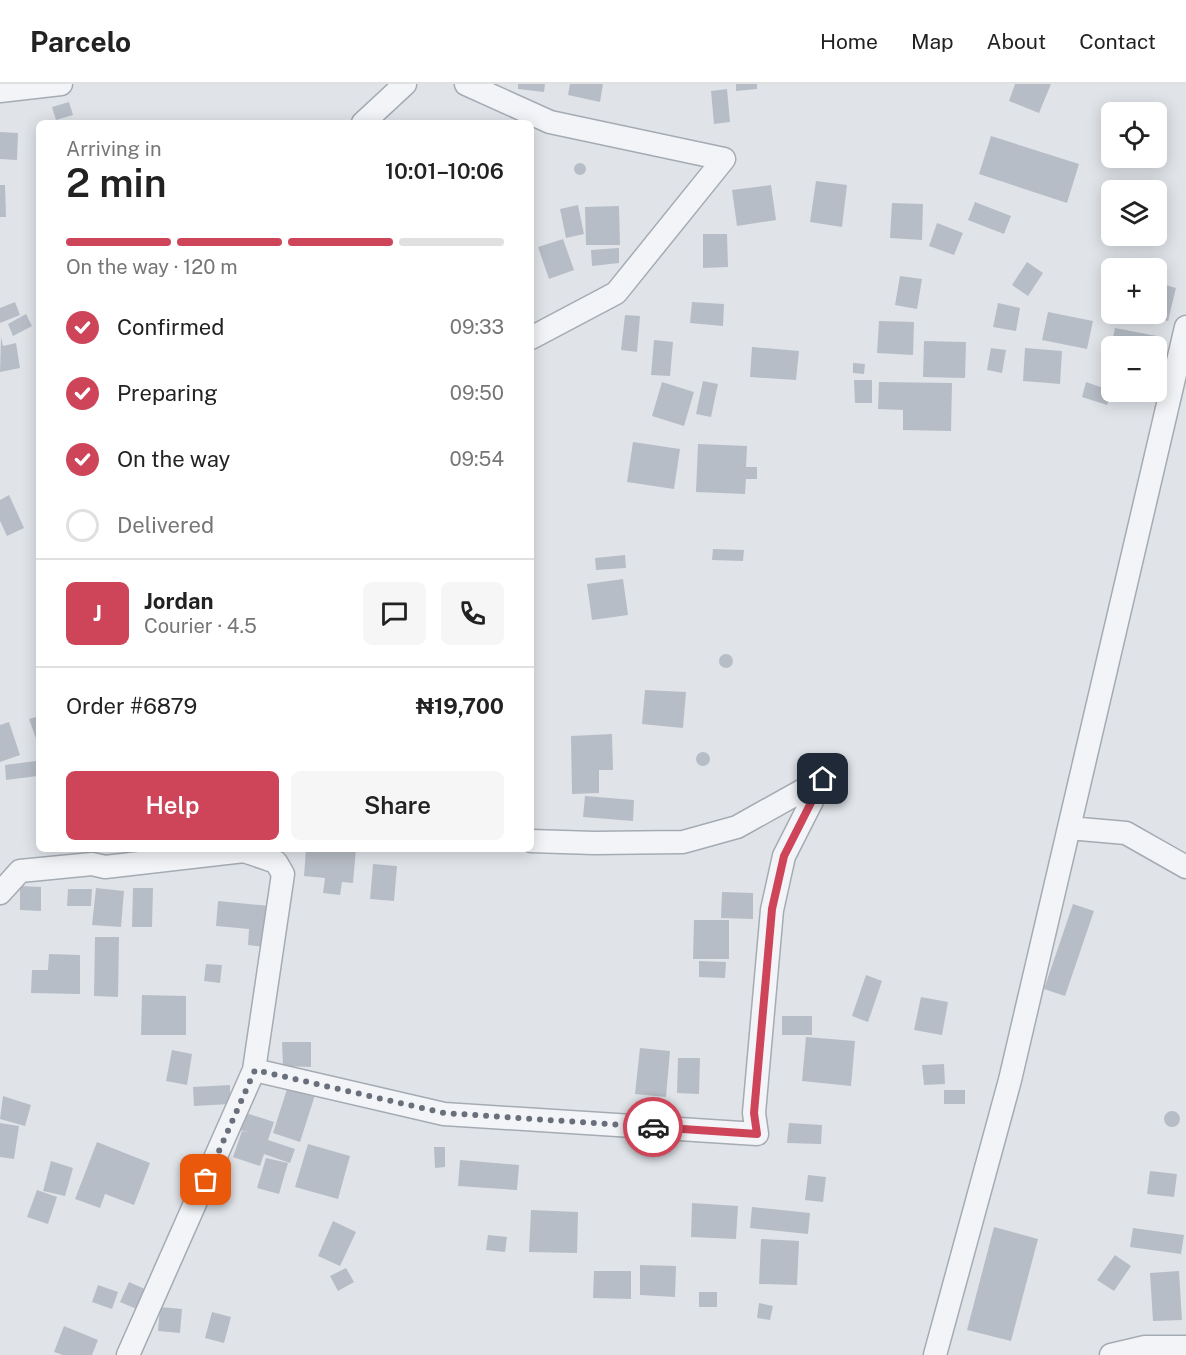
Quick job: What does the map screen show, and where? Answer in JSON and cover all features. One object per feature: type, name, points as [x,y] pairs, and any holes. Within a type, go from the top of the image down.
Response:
[{"type":"street","points":[[0,91],[61,84]]},
{"type":"street","points":[[366,120],[405,84]]},
{"type":"street","points":[[466,84],[550,122],[724,159],[616,293],[534,336]]},
{"type":"street","points":[[935,1355],[1010,1080],[1186,327]]},
{"type":"street","points":[[255,1070],[444,1113],[757,1134],[754,1113],[772,909],[784,856],[823,779],[737,827],[683,842],[534,841]]},
{"type":"street","points":[[1069,828],[1126,833],[1186,867]]},
{"type":"street","points":[[0,892],[20,871],[92,864],[105,867],[219,852]]},
{"type":"street","points":[[128,1355],[255,1070],[283,874],[276,862],[244,852]]},
{"type":"street","points":[[1111,1355],[1145,1347],[1186,1347]]},
{"type":"building","points":[[518,84],[545,84],[544,92],[518,89]]},
{"type":"building","points":[[570,84],[603,84],[600,102],[568,95]]},
{"type":"building","points":[[736,84],[757,84],[757,89],[736,91]]},
{"type":"building","points":[[1015,84],[1051,84],[1039,113],[1009,101]]},
{"type":"building","points":[[727,89],[730,122],[714,124],[711,91]]},
{"type":"building","points":[[69,102],[73,115],[56,120],[52,107]]},
{"type":"building","points":[[0,132],[18,133],[17,160],[0,159]]},
{"type":"building","points":[[991,136],[1079,164],[1067,203],[979,174]]},
{"type":"building","points":[[582,163],[586,169],[582,175],[578,175],[574,167]]},
{"type":"building","points":[[816,181],[847,185],[842,227],[810,222]]},
{"type":"building","points":[[0,185],[5,185],[6,217],[0,217]]},
{"type":"building","points":[[771,185],[776,220],[737,226],[732,190]]},
{"type":"building","points":[[975,202],[1011,216],[1004,234],[968,220]]},
{"type":"building","points":[[892,203],[923,204],[922,240],[890,238]]},
{"type":"building","points":[[578,205],[584,234],[566,238],[560,209]]},
{"type":"building","points":[[619,206],[620,245],[586,245],[585,207]]},
{"type":"building","points":[[937,223],[963,233],[954,255],[929,246]]},
{"type":"building","points":[[703,234],[727,234],[728,267],[703,268]]},
{"type":"building","points":[[563,239],[574,270],[549,279],[538,247]]},
{"type":"building","points":[[619,248],[619,263],[592,266],[591,250]]},
{"type":"building","points":[[1027,262],[1043,273],[1028,296],[1012,285]]},
{"type":"building","points":[[900,276],[922,279],[917,309],[895,305]]},
{"type":"building","points":[[1167,285],[1176,288],[1167,321]]},
{"type":"building","points":[[15,302],[20,315],[0,323],[0,308]]},
{"type":"building","points":[[692,302],[724,304],[723,326],[690,323]]},
{"type":"building","points":[[998,303],[1020,308],[1016,331],[993,327]]},
{"type":"building","points":[[1048,312],[1093,321],[1087,349],[1042,340]]},
{"type":"building","points":[[26,314],[32,326],[13,336],[8,324]]},
{"type":"building","points":[[625,315],[640,316],[637,352],[621,350]]},
{"type":"building","points":[[879,321],[914,322],[913,355],[877,353]]},
{"type":"building","points":[[1115,328],[1157,336],[1113,336]]},
{"type":"building","points":[[1,337],[3,346],[16,343],[20,368],[0,372]]},
{"type":"building","points":[[654,340],[673,342],[670,376],[651,375]]},
{"type":"building","points":[[924,341],[966,342],[965,378],[923,377]]},
{"type":"building","points":[[752,347],[799,351],[796,380],[750,377]]},
{"type":"building","points":[[991,348],[1006,350],[1002,373],[987,370]]},
{"type":"building","points":[[1025,348],[1062,351],[1060,384],[1023,381]]},
{"type":"building","points":[[853,363],[865,364],[864,374],[853,373]]},
{"type":"building","points":[[854,380],[872,380],[872,403],[855,403]]},
{"type":"building","points":[[703,381],[718,384],[711,417],[696,414]]},
{"type":"building","points":[[662,382],[694,392],[684,426],[652,416]]},
{"type":"building","points":[[879,382],[952,383],[951,431],[903,430],[903,410],[878,409]]},
{"type":"building","points":[[1086,382],[1101,387],[1101,402],[1108,402],[1107,405],[1082,397]]},
{"type":"building","points":[[633,442],[680,449],[674,489],[627,482]]},
{"type":"building","points":[[698,444],[747,446],[746,467],[757,467],[757,479],[746,479],[745,494],[696,492]]},
{"type":"building","points":[[9,495],[24,528],[7,536],[0,521],[0,500]]},
{"type":"building","points":[[713,549],[744,550],[743,561],[712,560]]},
{"type":"building","points":[[625,555],[626,568],[596,570],[595,558]]},
{"type":"building","points":[[623,579],[628,615],[592,620],[587,584]]},
{"type":"building","points":[[723,654],[729,654],[733,661],[729,668],[723,668],[719,664],[719,658]]},
{"type":"building","points":[[645,690],[686,692],[683,728],[642,724]]},
{"type":"building","points":[[36,717],[36,739],[29,719]]},
{"type":"building","points":[[9,722],[20,755],[0,762],[0,725]]},
{"type":"building","points":[[612,734],[613,770],[599,770],[599,793],[572,794],[571,736]]},
{"type":"building","points":[[703,752],[708,754],[710,759],[708,764],[703,766],[698,764],[696,759],[698,754]]},
{"type":"building","points":[[36,761],[36,776],[6,780],[5,765]]},
{"type":"building","points":[[585,796],[634,800],[633,821],[583,817]]},
{"type":"building","points":[[306,852],[356,852],[353,883],[342,882],[340,895],[323,893],[325,878],[304,876]]},
{"type":"building","points":[[373,864],[397,866],[394,901],[370,899]]},
{"type":"building","points":[[20,886],[41,887],[41,911],[20,910]]},
{"type":"building","points":[[96,888],[124,891],[121,927],[92,925]]},
{"type":"building","points":[[133,888],[153,888],[152,927],[132,927]]},
{"type":"building","points":[[68,889],[92,889],[91,906],[67,906]]},
{"type":"building","points":[[722,892],[753,893],[753,919],[721,918]]},
{"type":"building","points":[[218,901],[270,906],[266,947],[248,945],[249,929],[216,926]]},
{"type":"building","points":[[1073,904],[1094,911],[1065,996],[1044,989]]},
{"type":"building","points":[[694,920],[729,920],[729,959],[693,959]]},
{"type":"building","points":[[95,937],[119,937],[118,997],[94,996]]},
{"type":"building","points":[[49,954],[80,955],[80,994],[31,993],[32,970],[48,970]]},
{"type":"building","points":[[699,961],[726,962],[725,978],[699,977]]},
{"type":"building","points":[[206,964],[222,965],[220,983],[204,981]]},
{"type":"building","points":[[866,975],[882,981],[868,1022],[852,1016]]},
{"type":"building","points":[[142,995],[186,996],[186,1035],[141,1035]]},
{"type":"building","points":[[921,997],[948,1002],[942,1035],[914,1030]]},
{"type":"building","points":[[782,1016],[812,1016],[812,1035],[782,1035]]},
{"type":"building","points":[[806,1037],[855,1041],[851,1086],[802,1081]]},
{"type":"building","points":[[282,1042],[311,1042],[311,1067],[283,1066]]},
{"type":"building","points":[[640,1048],[670,1051],[666,1097],[635,1094]]},
{"type":"building","points":[[172,1050],[192,1054],[187,1085],[166,1081]]},
{"type":"building","points":[[678,1058],[700,1058],[699,1094],[677,1093]]},
{"type":"building","points":[[944,1064],[945,1084],[924,1085],[922,1065]]},
{"type":"building","points":[[230,1085],[230,1104],[194,1106],[193,1087]]},
{"type":"building","points":[[288,1086],[315,1095],[300,1142],[273,1133]]},
{"type":"building","points":[[944,1090],[965,1090],[965,1104],[944,1104]]},
{"type":"building","points":[[3,1096],[31,1105],[25,1126],[0,1119]]},
{"type":"building","points":[[1172,1111],[1180,1119],[1172,1127],[1164,1119]]},
{"type":"building","points":[[246,1113],[274,1122],[268,1140],[295,1149],[290,1163],[264,1154],[260,1166],[233,1157],[242,1131],[248,1132],[240,1130]]},
{"type":"building","points":[[0,1123],[19,1126],[14,1159],[0,1157]]},
{"type":"building","points":[[789,1123],[822,1125],[821,1144],[787,1143]]},
{"type":"building","points":[[97,1142],[150,1163],[134,1205],[105,1194],[100,1208],[75,1199]]},
{"type":"building","points":[[308,1144],[350,1156],[338,1199],[295,1187]]},
{"type":"building","points":[[434,1147],[445,1147],[445,1167],[435,1168]]},
{"type":"building","points":[[266,1158],[288,1163],[279,1194],[257,1188]]},
{"type":"building","points":[[460,1160],[519,1165],[517,1190],[458,1186]]},
{"type":"building","points":[[51,1161],[73,1168],[65,1196],[43,1191]]},
{"type":"building","points":[[1150,1171],[1177,1174],[1174,1197],[1147,1194]]},
{"type":"building","points":[[808,1175],[826,1177],[823,1202],[805,1200]]},
{"type":"building","points":[[37,1190],[57,1197],[48,1224],[27,1217]]},
{"type":"building","points":[[692,1203],[738,1206],[736,1239],[691,1237]]},
{"type":"building","points":[[752,1207],[810,1213],[808,1234],[750,1228]]},
{"type":"building","points":[[531,1210],[578,1212],[577,1253],[529,1252]]},
{"type":"building","points":[[333,1221],[356,1232],[340,1266],[318,1256]]},
{"type":"building","points":[[994,1227],[1038,1239],[1011,1341],[967,1330]]},
{"type":"building","points":[[1133,1228],[1184,1235],[1181,1254],[1130,1247]]},
{"type":"building","points":[[488,1235],[507,1237],[505,1252],[486,1250]]},
{"type":"building","points":[[761,1239],[799,1241],[797,1285],[759,1284]]},
{"type":"building","points":[[1115,1255],[1131,1266],[1114,1291],[1097,1280]]},
{"type":"building","points":[[640,1265],[676,1266],[675,1297],[640,1295]]},
{"type":"building","points":[[346,1268],[354,1282],[338,1291],[330,1276]]},
{"type":"building","points":[[594,1271],[631,1271],[631,1299],[593,1298]]},
{"type":"building","points":[[1179,1271],[1182,1320],[1153,1321],[1150,1273]]},
{"type":"building","points":[[129,1282],[147,1290],[139,1310],[120,1302]]},
{"type":"building","points":[[98,1285],[118,1292],[112,1309],[92,1302]]},
{"type":"building","points":[[699,1292],[717,1292],[717,1307],[699,1307]]},
{"type":"building","points":[[759,1303],[773,1306],[770,1320],[757,1318]]},
{"type":"building","points":[[160,1307],[182,1309],[180,1333],[158,1331]]},
{"type":"building","points":[[212,1312],[231,1317],[224,1343],[205,1338]]},
{"type":"building","points":[[64,1326],[98,1340],[92,1355],[63,1355],[54,1352]]},
{"type":"way so far","points":[[206,1180],[255,1070],[444,1113],[653,1127]]},
{"type":"route","points":[[653,1127],[757,1134],[754,1113],[772,909],[784,856],[823,779]]}]
